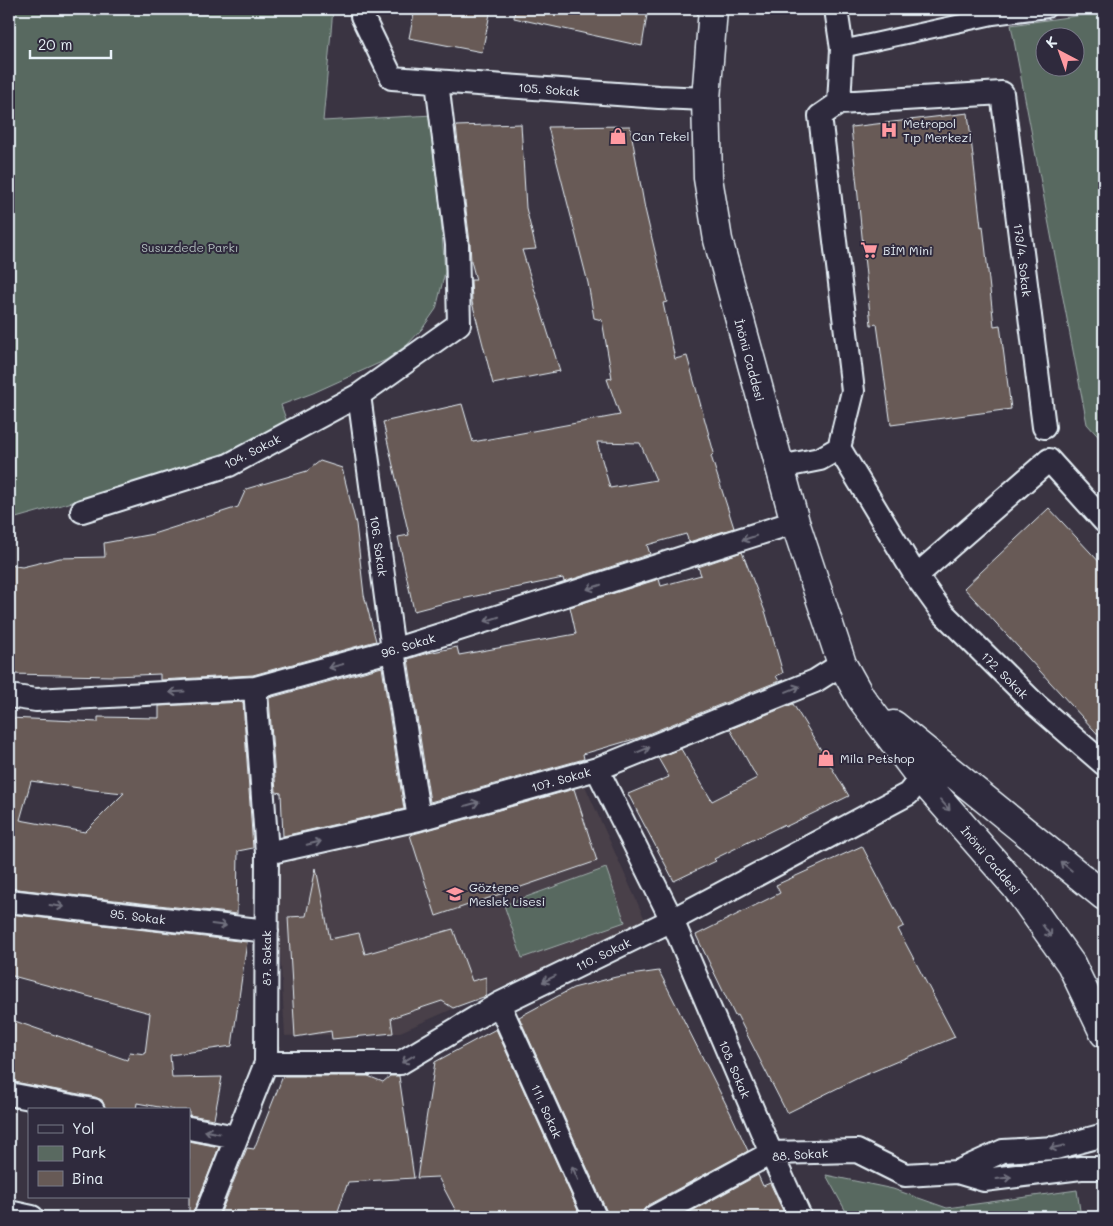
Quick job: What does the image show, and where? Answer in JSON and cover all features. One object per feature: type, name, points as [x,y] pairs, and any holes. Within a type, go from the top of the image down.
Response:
[{"type":"main road","name":"İnönü Caddesi","points":[[712,9],[706,98],[708,178],[718,240],[795,522],[842,664],[861,698],[921,778],[1016,887],[1071,964],[1104,1033]]},
{"type":"main road","name":"İnönü Caddesi","points":[[861,698],[1104,896]]},
{"type":"street","name":"105. Sokak","points":[[363,9],[362,16],[392,78],[659,97],[706,98]]},
{"type":"street","points":[[780,467],[820,459],[839,448],[853,390],[820,116],[839,103],[842,49],[836,9]]},
{"type":"street","points":[[842,49],[993,16],[1048,9]]},
{"type":"street","points":[[359,395],[460,324],[457,245],[437,82]]},
{"type":"street","name":"173/4. Sokak","points":[[839,103],[1002,93],[1044,427]]},
{"type":"street","name":"104. Sokak","points":[[82,511],[228,465],[359,395]]},
{"type":"street","name":"106. Sokak","points":[[359,395],[393,650],[419,818]]},
{"type":"street","name":"172. Sokak","points":[[839,448],[916,576],[942,612],[1036,705],[1104,764]]},
{"type":"street","points":[[916,576],[1049,460],[1104,521]]},
{"type":"street","name":"96. Sokak","points":[[9,696],[36,700],[254,688],[393,650],[795,522]]},
{"type":"street","name":"107. Sokak","points":[[267,854],[419,818],[597,768],[815,681],[842,664]]},
{"type":"street","name":"87. Sokak","points":[[205,1217],[266,1063],[267,854],[254,688]]},
{"type":"street","name":"108. Sokak","points":[[597,768],[672,920],[800,1217]]},
{"type":"street","name":"110. Sokak","points":[[266,1063],[400,1063],[499,1004],[672,920],[908,794],[921,778]]},
{"type":"street","name":"95. Sokak","points":[[9,901],[267,931]]},
{"type":"street","name":"111. Sokak","points":[[499,1004],[596,1217]]},
{"type":"street","points":[[9,1094],[82,1108]]},
{"type":"street","points":[[190,1128],[236,1137]]},
{"type":"street","name":"88. Sokak","points":[[957,1172],[1003,1151],[1055,1148],[1104,1135]]},
{"type":"street","name":"88. Sokak","points":[[654,1217],[771,1153],[857,1151],[905,1175],[957,1172],[984,1180],[1081,1168],[1104,1168]]},
{"type":"street","points":[[9,1212],[32,1217]]},
{"type":"shaded area","name":"Göztepe Meslek Lisesi","points":[[582,779],[647,924],[398,1033],[285,1036],[275,863]]},
{"type":"green space","name":"Susuzdede Parkı","points":[[9,9],[333,9],[323,121],[433,115],[445,272],[436,309],[422,329],[407,345],[386,360],[313,393],[281,405],[287,422],[199,466],[9,520]]},
{"type":"green space","points":[[1104,12],[1104,443],[1087,424],[1011,25]]},
{"type":"green space","points":[[606,868],[625,922],[522,958],[504,905]]},
{"type":"green space","points":[[826,1175],[893,1189],[947,1208],[1077,1190],[1081,1217],[849,1217]]},
{"type":"building","points":[[415,9],[491,9],[482,52],[409,38]]},
{"type":"building","points":[[515,9],[648,9],[642,46],[514,18]]},
{"type":"building","points":[[968,113],[994,326],[1000,325],[1011,409],[891,425],[877,324],[871,325],[851,127]]},
{"type":"building","points":[[521,124],[526,208],[536,249],[522,250],[560,371],[493,384],[472,302],[471,280],[476,280],[471,261],[456,126]]},
{"type":"building","points":[[630,126],[645,209],[667,302],[663,303],[675,359],[687,356],[714,453],[711,456],[734,528],[689,542],[686,534],[647,545],[650,554],[564,582],[563,578],[452,601],[414,611],[398,537],[409,535],[383,422],[462,404],[473,442],[620,415],[607,379],[612,378],[602,320],[594,318],[588,283],[548,127]],"holes":[[[597,442],[640,443],[656,480],[610,488]]]},
{"type":"building","points":[[320,461],[342,468],[356,524],[364,595],[376,641],[253,675],[160,680],[160,674],[114,676],[9,674],[9,565],[22,567],[60,558],[105,557],[104,543],[153,534],[238,507],[246,489],[307,471]]},
{"type":"building","points":[[1049,508],[1104,567],[1104,741],[964,588]]},
{"type":"building","points":[[742,552],[766,614],[783,673],[776,676],[779,681],[638,738],[583,754],[584,759],[430,802],[408,659],[457,647],[459,655],[576,634],[570,607],[659,579],[661,586],[701,575],[698,567]]},
{"type":"building","points":[[382,667],[404,809],[283,836],[281,793],[276,792],[269,698]]},
{"type":"building","points":[[243,702],[253,848],[238,851],[237,914],[9,888],[9,718],[98,722],[98,717],[159,718],[159,706]],"holes":[[[31,781],[124,793],[85,832],[20,820]]]},
{"type":"building","points":[[793,704],[849,796],[785,827],[783,825],[674,881],[628,794],[669,777],[658,758],[681,749],[712,801],[757,778],[730,729]]},
{"type":"building","name":"Göztepe Meslek Lisesi","points":[[574,789],[597,861],[436,916],[410,835]]},
{"type":"building","points":[[862,846],[904,926],[898,929],[955,1037],[860,1077],[787,1113],[737,1015],[735,1016],[696,935],[780,893],[776,885]]},
{"type":"building","points":[[316,868],[330,939],[359,933],[365,954],[453,929],[472,981],[486,977],[486,996],[453,1008],[442,1001],[391,1018],[393,1033],[332,1039],[331,1031],[295,1037],[288,917],[306,916]]},
{"type":"building","points":[[9,914],[247,942],[232,1046],[170,1055],[172,1078],[222,1077],[214,1119],[190,1115],[190,1108],[164,1108],[137,1103],[136,1108],[105,1108],[102,1100],[95,1097],[9,1081],[9,1019],[127,1060],[130,1052],[145,1054],[150,1013],[9,975]]},
{"type":"building","points":[[659,971],[748,1151],[648,1205],[641,1217],[608,1217],[519,1017],[573,988],[616,977]]},
{"type":"building","points":[[496,1029],[581,1217],[459,1217],[438,1177],[417,1178],[435,1062]]},
{"type":"building","points":[[283,1076],[368,1076],[383,1082],[390,1076],[399,1076],[414,1178],[348,1182],[336,1217],[219,1217],[247,1148],[254,1149]]},
{"type":"building","points":[[190,1141],[219,1147],[192,1217],[189,1217]]},
{"type":"building","points":[[758,1175],[763,1186],[770,1183],[786,1217],[681,1217]]},
{"type":"place","name":"Metropol Tıp Merkezi","points":[[889,130]]},
{"type":"place","name":"Can Tekel","points":[[618,136]]},
{"type":"place","name":"BİM Mini","points":[[869,250]]},
{"type":"place","name":"Mila Petshop","points":[[826,758]]},
{"type":"place","name":"Göztepe Meslek Lisesi","points":[[455,894]]}]
